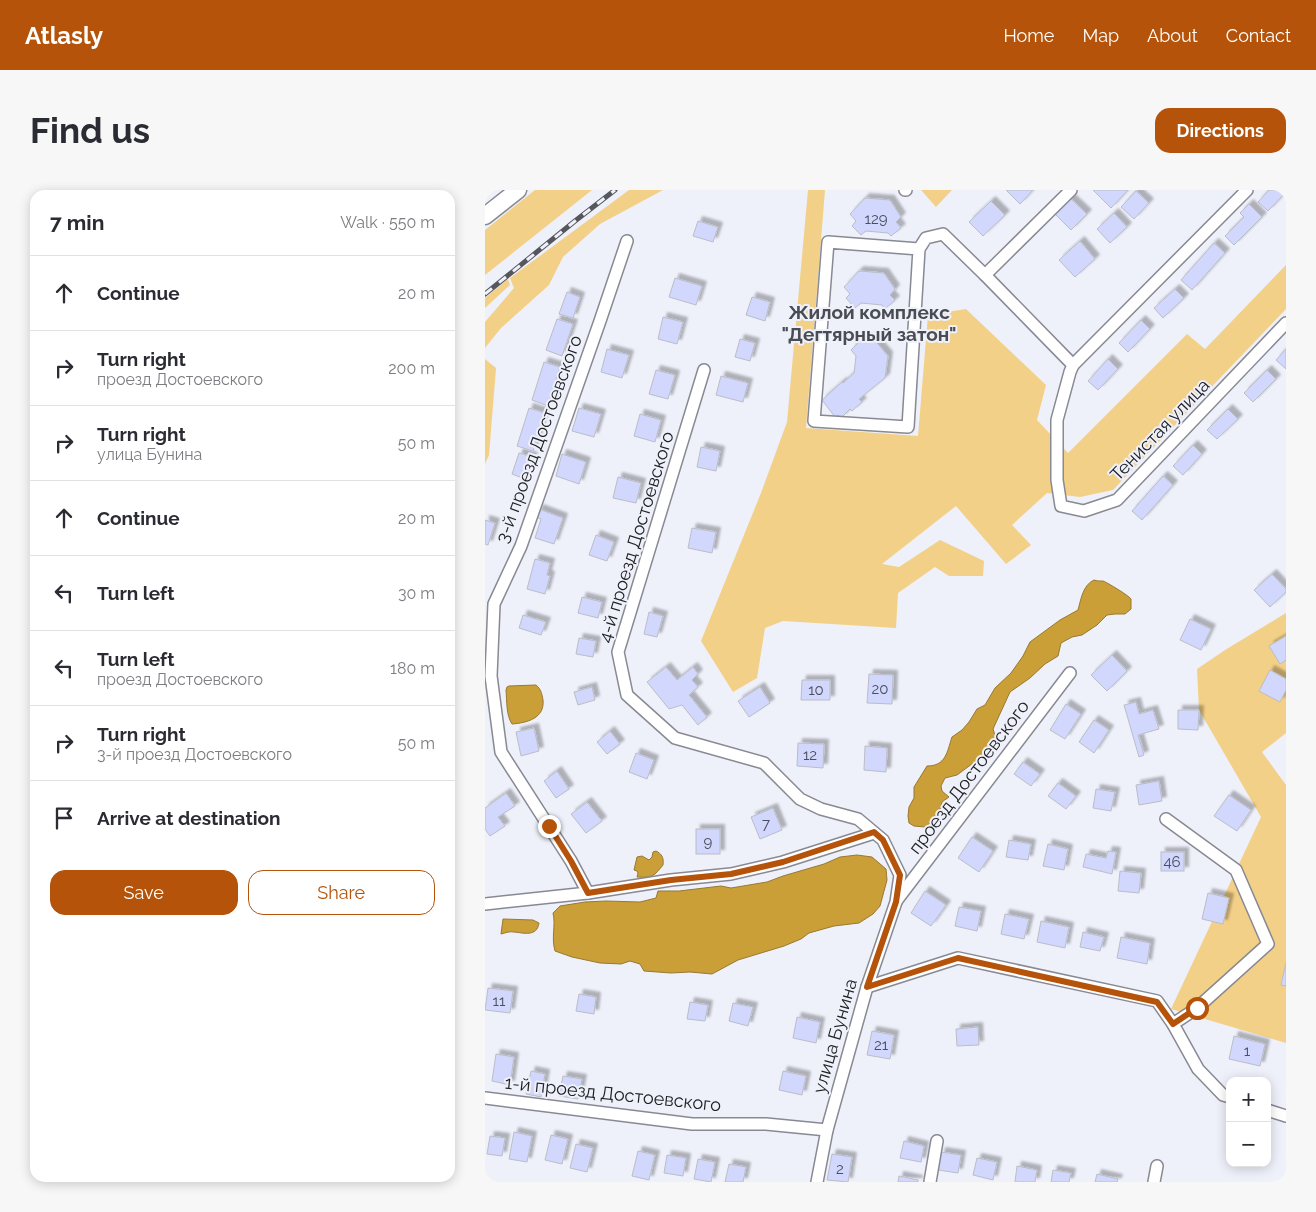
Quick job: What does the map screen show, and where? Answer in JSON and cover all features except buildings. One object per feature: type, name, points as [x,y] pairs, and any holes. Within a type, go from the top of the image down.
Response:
[{"type":"main road","points":[[485,216],[518,190]]},
{"type":"street","points":[[985,275],[1071,190]]},
{"type":"street","points":[[919,249],[828,242],[814,421],[908,427],[919,249],[927,238],[943,234],[1073,365],[1247,190]]},
{"type":"street","name":"3-й проезд Достоевского","points":[[588,893],[571,861],[501,752],[491,676],[494,604],[521,546],[601,321],[627,241]]},
{"type":"street","name":"Тенистая улица","points":[[1073,365],[1057,420],[1057,480],[1061,506],[1084,511],[1117,500],[1286,324]]},
{"type":"street","name":"4-й проезд Достоевского","points":[[704,370],[618,652],[627,695],[675,738],[764,763],[801,799],[821,809],[858,819],[883,840],[900,875],[896,902]]},
{"type":"street","name":"проезд Достоевского","points":[[896,902],[1070,673]]},
{"type":"street","points":[[1166,819],[1236,870],[1268,944],[1197,1008],[1173,1024]]},
{"type":"street","points":[[485,904],[588,893],[671,880],[731,874],[783,862],[874,832]]},
{"type":"street","name":"улица Бунина","points":[[817,1182],[827,1130],[867,987],[896,902]]},
{"type":"street","points":[[867,987],[958,958],[1157,1002],[1173,1024],[1197,1069],[1226,1096]]},
{"type":"street","name":"1-й проезд Достоевского","points":[[485,1098],[692,1124],[766,1124],[827,1130]]},
{"type":"street","points":[[1271,1111],[1286,1116]]},
{"type":"street","points":[[930,1182],[937,1141]]},
{"type":"street","points":[[1154,1182],[1157,1166]]},
{"type":"shaded area","points":[[535,190],[592,190],[485,275],[485,230]]},
{"type":"shaded area","points":[[629,190],[663,190],[600,224],[563,257],[549,285],[501,328],[485,348],[485,322],[514,288],[510,278]]},
{"type":"shaded area","points":[[808,190],[825,190],[806,428],[918,436],[928,315],[966,309],[1046,385],[1037,420],[1068,453],[1187,334],[1205,349],[1286,265],[1286,309],[1113,490],[1080,497],[1047,493],[1012,525],[1031,545],[1006,564],[956,506],[882,564],[899,567],[940,540],[984,561],[983,576],[949,576],[935,567],[898,593],[896,628],[783,621],[765,628],[757,678],[733,692],[701,641],[761,493],[787,422]]},
{"type":"shaded area","points":[[921,190],[952,190],[936,207]]},
{"type":"shaded area","points":[[508,279],[510,285],[485,308],[485,298]]},
{"type":"shaded area","points":[[485,359],[496,368],[489,455],[485,464]]},
{"type":"shaded area","points":[[1094,580],[1106,582],[1129,597],[1131,599],[1131,609],[1125,614],[1107,615],[1097,625],[1082,635],[1072,637],[1061,643],[1058,656],[1010,692],[993,729],[996,738],[992,751],[957,775],[945,778],[941,786],[942,791],[949,797],[942,802],[938,817],[925,827],[914,826],[909,823],[909,807],[914,798],[914,787],[927,766],[938,764],[942,761],[947,753],[952,737],[962,730],[977,709],[985,705],[995,688],[1011,673],[1030,642],[1060,620],[1078,610],[1081,597],[1087,585]]},
{"type":"shaded area","points":[[1286,613],[1286,733],[1262,752],[1286,785],[1286,1043],[1171,1009],[1261,817],[1199,710],[1197,669]]},
{"type":"shaded area","points":[[536,685],[543,698],[541,711],[529,721],[512,724],[507,708],[507,687]]},
{"type":"shaded area","points":[[656,851],[662,856],[663,865],[653,876],[637,877],[638,873],[634,870],[637,857],[642,856],[649,860],[653,852]]},
{"type":"shaded area","points":[[857,855],[872,857],[886,869],[887,880],[880,906],[873,914],[859,923],[834,926],[809,933],[801,939],[784,946],[738,960],[712,974],[644,971],[640,964],[630,961],[621,964],[600,963],[555,951],[553,913],[560,906],[585,902],[640,902],[656,898],[658,891],[679,891],[721,886],[731,888],[767,882],[840,857]]},
{"type":"shaded area","points":[[503,919],[533,920],[539,923],[533,932],[501,934]]},
{"type":"railway","points":[[485,294],[615,190]]},
{"type":"district","name":"Жилой комплекс \"Дегтярный затон\"","points":[[869,323]]},
{"type":"route","points":[[549,826],[588,893],[671,880],[731,874],[783,862],[874,832],[883,840],[900,875],[896,902],[867,987],[958,958],[1157,1002],[1173,1024],[1197,1008]]}]
